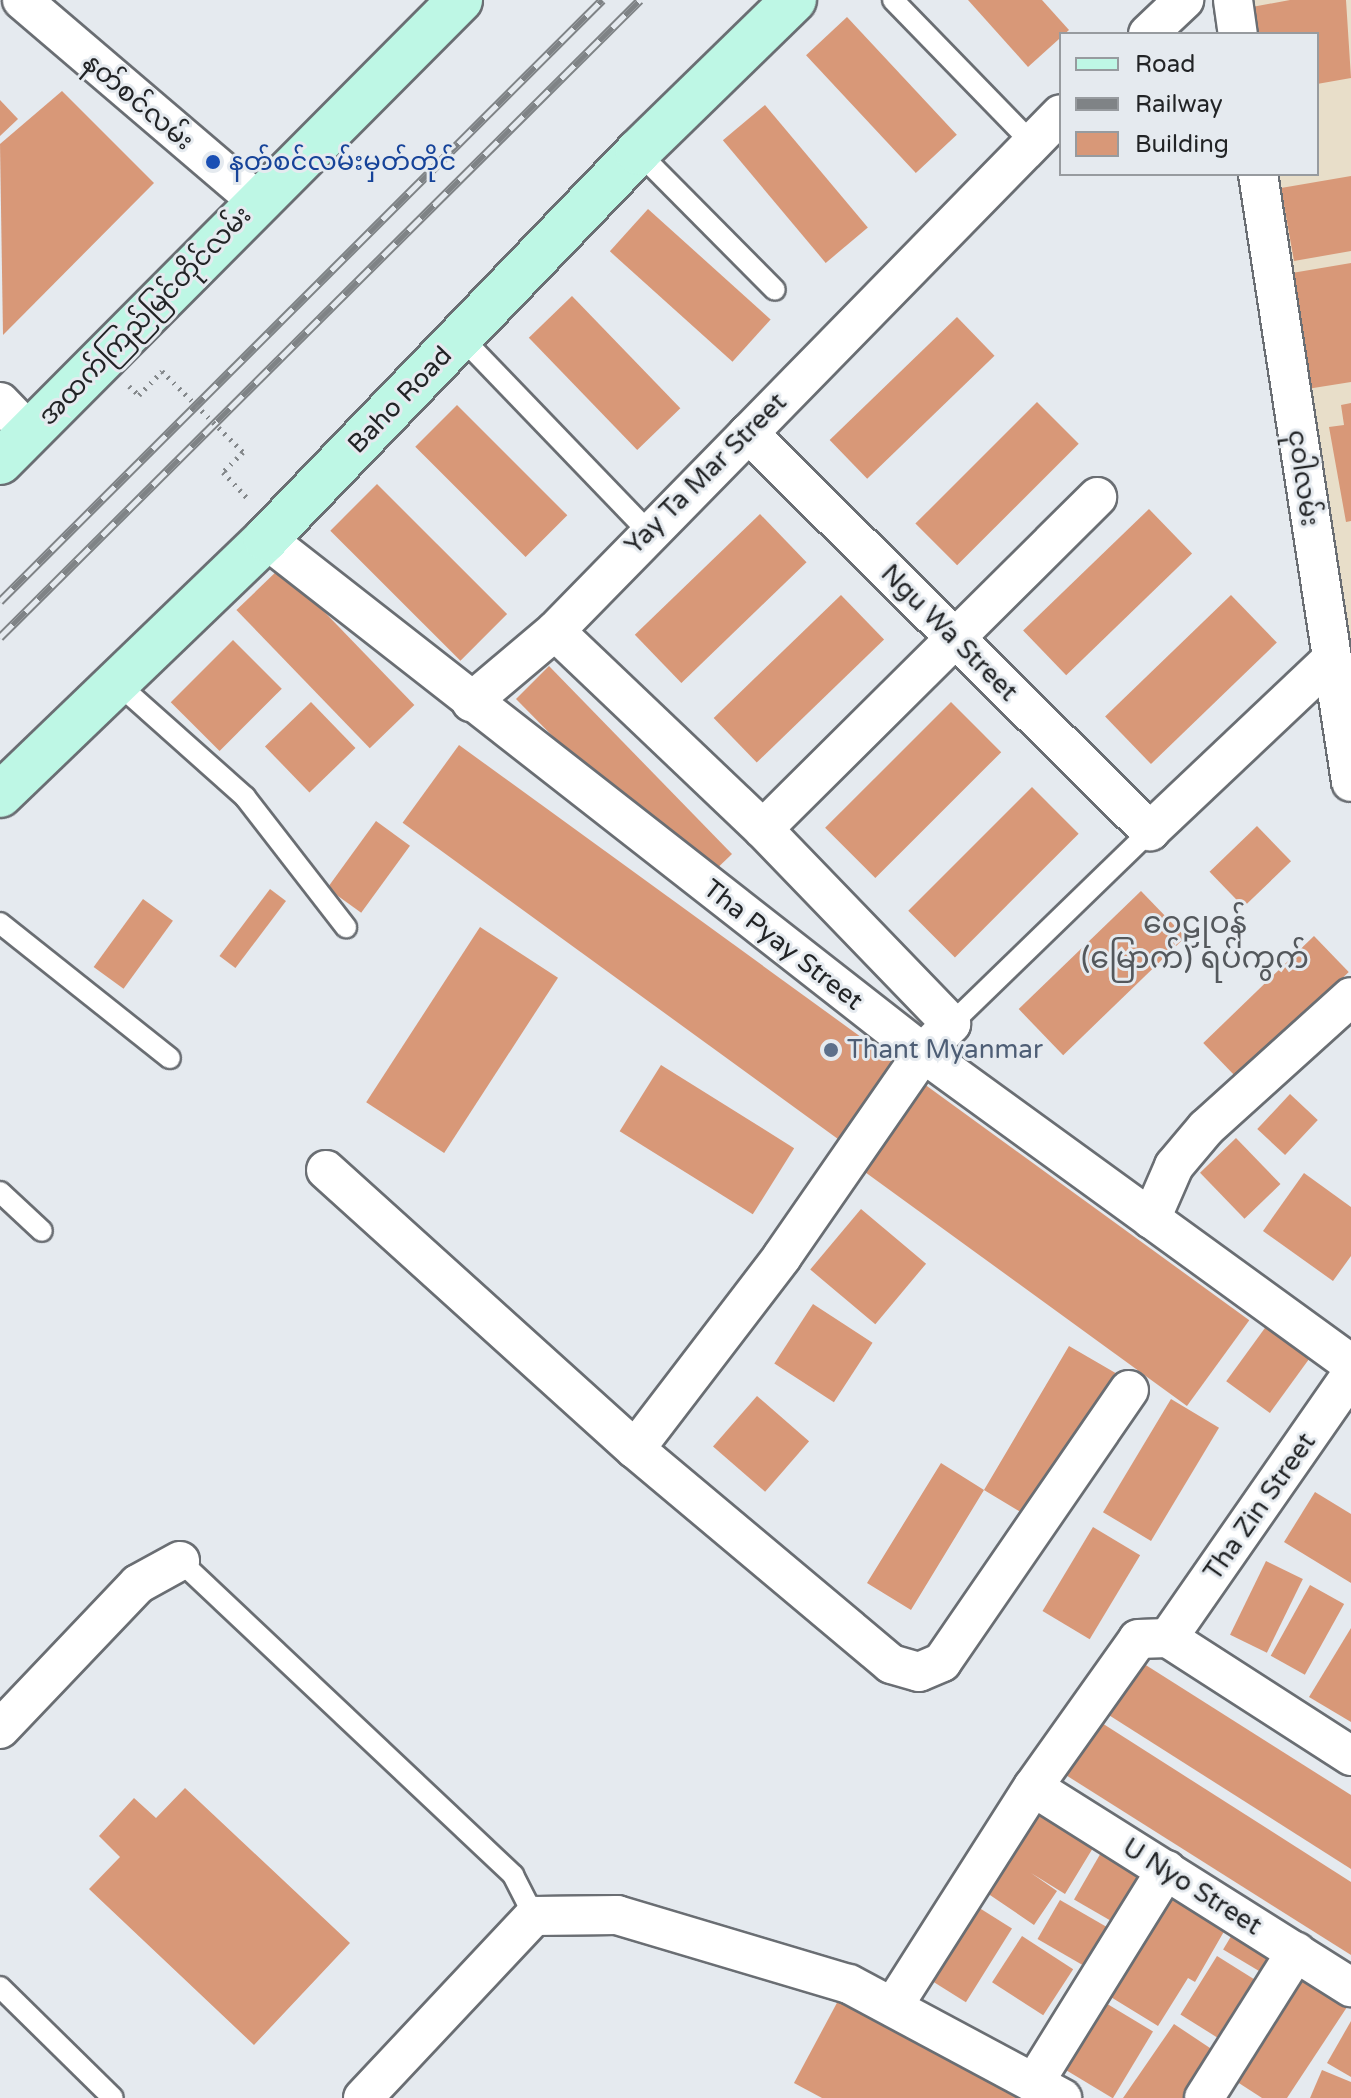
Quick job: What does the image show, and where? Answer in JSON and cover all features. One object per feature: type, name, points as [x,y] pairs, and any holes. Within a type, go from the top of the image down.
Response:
[{"type":"main road","name":"အထက်ကြည်မြင်တိုင်လမ်း","points":[[15,448],[460,0]]},
{"type":"main road","name":"Baho Road","points":[[0,795],[271,533],[638,152],[794,0]]},
{"type":"street","points":[[1150,32],[1184,0]]},
{"type":"street","points":[[1233,0],[1238,32]]},
{"type":"street","name":"နတ်စင်လမ်း","points":[[44,9],[257,201]]},
{"type":"street","name":"Yay Ta Mar Street","points":[[471,702],[555,631],[648,531],[1059,116]]},
{"type":"street","name":"ငုဝါလမ်း","points":[[1258,176],[1329,662],[1351,782]]},
{"type":"street","points":[[0,402],[15,448]]},
{"type":"street","name":"Ngu Wa Street","points":[[748,433],[1150,831]]},
{"type":"street","points":[[763,829],[956,641],[1097,497]]},
{"type":"street","name":"Tha Pyay Street","points":[[271,533],[471,702],[923,1053],[1351,1364]]},
{"type":"street","points":[[555,631],[763,829],[951,1024],[923,1053],[782,1257],[635,1449]]},
{"type":"street","points":[[1150,831],[1329,662]]},
{"type":"street","points":[[1151,1219],[1174,1166],[1206,1128],[1351,997]]},
{"type":"street","points":[[326,1170],[635,1449],[891,1664],[919,1672],[942,1662],[1129,1390]]},
{"type":"street","name":"Tha Zin Street","points":[[1168,1638],[1351,1375]]},
{"type":"street","points":[[0,1729],[138,1584],[180,1561]]},
{"type":"street","points":[[894,2005],[1033,1787],[1138,1639],[1168,1638],[1351,1756]]},
{"type":"street","name":"U Nyo Street","points":[[1033,1787],[1351,1987]]},
{"type":"street","points":[[363,2098],[534,1916],[617,1915],[737,1947],[849,1984],[894,2005],[1048,2090],[1166,1870]]},
{"type":"street","points":[[1204,2098],[1296,1952]]},
{"type":"lane","points":[[893,0],[1031,142]]},
{"type":"lane","points":[[638,152],[775,290]]},
{"type":"lane","points":[[461,337],[648,531]]},
{"type":"lane","points":[[116,682],[245,797],[346,927]]},
{"type":"lane","points":[[951,1024],[1150,831]]},
{"type":"lane","points":[[0,923],[170,1058]]},
{"type":"lane","points":[[0,1192],[42,1231]]},
{"type":"lane","points":[[180,1561],[513,1875],[534,1916]]},
{"type":"lane","points":[[0,1987],[113,2098]]},
{"type":"path","points":[[162,371],[243,452],[223,472],[271,533]]},
{"type":"shaded area","points":[[1227,0],[1351,0],[1351,758],[1255,176],[1319,176],[1319,32],[1232,32]]},
{"type":"building","points":[[968,0],[1042,0],[1069,30],[1059,32],[1059,39],[1028,67]]},
{"type":"building","points":[[1290,0],[1346,0],[1351,78],[1319,84],[1319,32],[1257,32],[1252,7]]},
{"type":"building","points":[[847,17],[957,135],[916,173],[806,55]]},
{"type":"building","points":[[62,91],[154,183],[3,335],[0,144]]},
{"type":"building","points":[[0,100],[18,119],[0,136]]},
{"type":"building","points":[[765,105],[868,228],[826,263],[723,140]]},
{"type":"building","points":[[1351,176],[1351,251],[1294,261],[1281,188]]},
{"type":"building","points":[[648,209],[771,319],[732,362],[610,251]]},
{"type":"building","points":[[1351,263],[1351,382],[1307,389],[1286,274]]},
{"type":"building","points":[[572,296],[680,408],[637,450],[529,338]]},
{"type":"building","points":[[957,317],[995,356],[867,479],[830,440]]},
{"type":"building","points":[[1037,402],[1079,444],[957,565],[915,524]]},
{"type":"building","points":[[1351,403],[1351,521],[1346,522],[1329,427],[1344,425],[1341,405]]},
{"type":"building","points":[[457,405],[567,515],[526,557],[415,447]]},
{"type":"building","points":[[377,484],[507,614],[460,661],[330,531]]},
{"type":"building","points":[[1149,509],[1192,554],[1066,675],[1023,631]]},
{"type":"building","points":[[760,514],[807,562],[681,683],[635,635]]},
{"type":"building","points":[[281,567],[414,705],[370,748],[236,610]]},
{"type":"building","points":[[841,595],[884,640],[757,763],[714,718]]},
{"type":"building","points":[[1231,595],[1277,642],[1151,764],[1105,717]]},
{"type":"building","points":[[233,640],[282,689],[220,751],[171,702]]},
{"type":"building","points":[[549,666],[732,854],[709,876],[645,830],[516,699]]},
{"type":"building","points":[[311,702],[355,748],[309,792],[265,746]]},
{"type":"building","points":[[951,702],[1001,752],[875,878],[825,828]]},
{"type":"building","points":[[459,745],[904,1068],[848,1146],[403,823]]},
{"type":"building","points":[[1032,787],[1079,834],[955,957],[908,911]]},
{"type":"building","points":[[376,821],[410,846],[361,913],[327,888]]},
{"type":"building","points":[[1257,826],[1291,861],[1244,907],[1210,872]]},
{"type":"building","points":[[270,889],[286,901],[235,968],[219,956]]},
{"type":"building","points":[[1141,891],[1185,937],[1063,1055],[1019,1009]]},
{"type":"building","points":[[143,899],[173,921],[124,989],[94,967]]},
{"type":"building","points":[[480,927],[558,978],[444,1153],[366,1102]]},
{"type":"building","points":[[1314,936],[1349,972],[1238,1079],[1203,1043]]},
{"type":"building","points":[[661,1065],[794,1148],[753,1214],[620,1131]]},
{"type":"building","points":[[920,1081],[1249,1320],[1187,1406],[858,1167]]},
{"type":"building","points":[[1290,1094],[1318,1120],[1285,1155],[1257,1129]]},
{"type":"building","points":[[1236,1138],[1280,1184],[1244,1219],[1200,1173]]},
{"type":"building","points":[[1304,1173],[1351,1207],[1351,1256],[1333,1281],[1263,1231]]},
{"type":"building","points":[[861,1209],[926,1264],[875,1324],[810,1270]]},
{"type":"building","points":[[813,1304],[873,1343],[834,1402],[774,1364]]},
{"type":"building","points":[[1275,1314],[1319,1346],[1270,1413],[1226,1381]]},
{"type":"building","points":[[1069,1346],[1119,1375],[1034,1520],[984,1490]]},
{"type":"building","points":[[757,1396],[809,1441],[765,1492],[713,1447]]},
{"type":"building","points":[[1171,1399],[1219,1428],[1151,1541],[1103,1512]]},
{"type":"building","points":[[941,1463],[984,1490],[911,1610],[867,1583]]},
{"type":"building","points":[[1315,1492],[1351,1514],[1351,1583],[1284,1542]]},
{"type":"building","points":[[1093,1527],[1140,1555],[1090,1639],[1043,1611]]},
{"type":"building","points":[[1266,1561],[1303,1579],[1267,1653],[1230,1635]]},
{"type":"building","points":[[1310,1585],[1344,1604],[1305,1675],[1271,1656]]},
{"type":"building","points":[[1351,1628],[1351,1722],[1309,1697]]},
{"type":"building","points":[[1141,1662],[1351,1795],[1351,1869],[1104,1712]]},
{"type":"building","points":[[1094,1718],[1351,1882],[1351,1955],[1061,1772]]},
{"type":"building","points":[[185,1788],[350,1943],[254,2045],[89,1889],[120,1857],[99,1836],[134,1798],[156,1818]]},
{"type":"building","points":[[1040,1802],[1099,1838],[1065,1894],[1031,1873],[1057,1891],[1034,1925],[984,1891]]},
{"type":"building","points":[[1106,1844],[1154,1872],[1122,1927],[1074,1899]]},
{"type":"building","points":[[1169,1884],[1230,1921],[1195,1982],[1188,1978],[1158,2026],[1101,1991]]},
{"type":"building","points":[[1060,1900],[1117,1933],[1095,1972],[1038,1939]]},
{"type":"building","points":[[973,1904],[1012,1928],[966,2002],[927,1978]]},
{"type":"building","points":[[1236,1928],[1285,1957],[1272,1979],[1223,1949]]},
{"type":"building","points":[[1022,1936],[1073,1969],[1043,2015],[992,1982]]},
{"type":"building","points":[[1217,1956],[1265,1986],[1229,2045],[1180,2015]]},
{"type":"building","points":[[1301,1966],[1351,2001],[1287,2098],[1262,2098],[1228,2076]]},
{"type":"building","points":[[839,1999],[1025,2098],[822,2098],[794,2083]]},
{"type":"building","points":[[1099,1999],[1153,2031],[1113,2098],[1059,2066]]},
{"type":"building","points":[[1351,2021],[1351,2077],[1327,2063]]},
{"type":"building","points":[[1174,2024],[1222,2056],[1194,2098],[1123,2098]]},
{"type":"building","points":[[1322,2070],[1351,2082],[1351,2098],[1310,2098]]},
{"type":"railway","points":[[0,601],[602,0]]},
{"type":"railway","points":[[0,637],[640,0]]},
{"type":"place","name":"နတ်စင်လမ်းမှတ်တိုင်","points":[[213,162]]},
{"type":"place","name":"Thant Myanmar","points":[[831,1050]]},
{"type":"district","name":"ဝေဠုဝန် (မြောက်) ရပ်ကွက်","points":[[1195,941]]}]
